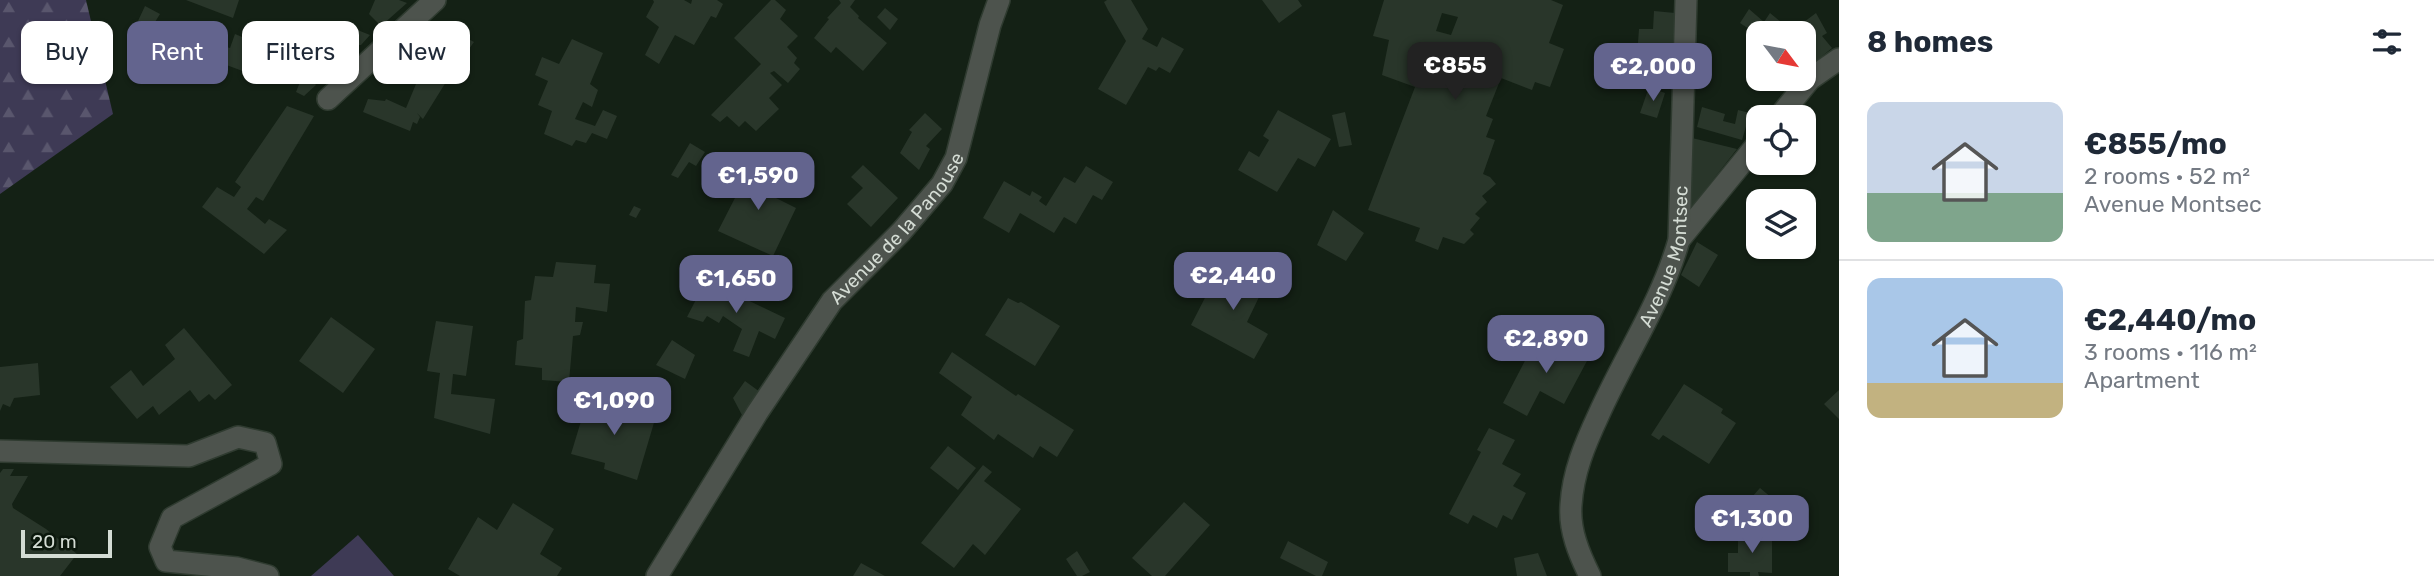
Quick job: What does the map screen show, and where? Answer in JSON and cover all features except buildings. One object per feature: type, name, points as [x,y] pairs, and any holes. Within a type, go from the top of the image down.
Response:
[{"type":"street","points":[[328,99],[435,0]]},
{"type":"street","name":"Avenue de la Panouse","points":[[657,576],[757,413],[832,301],[901,232],[942,184],[956,158],[986,38],[999,0]]},
{"type":"street","name":"Avenue Montsec","points":[[1590,576],[1576,548],[1570,507],[1578,460],[1670,269],[1679,240],[1686,0]]},
{"type":"street","points":[[1789,105],[1810,79],[1839,59]]},
{"type":"street","points":[[1679,240],[1746,158]]},
{"type":"street","points":[[0,451],[189,456],[238,437],[265,443],[271,464],[172,518],[160,547],[166,561],[237,568],[268,576]]},
{"type":"green space","points":[[0,0],[86,0],[91,21],[21,21],[21,84],[106,84],[113,114],[0,194]]},
{"type":"green space","points":[[358,535],[394,576],[311,576]]}]
